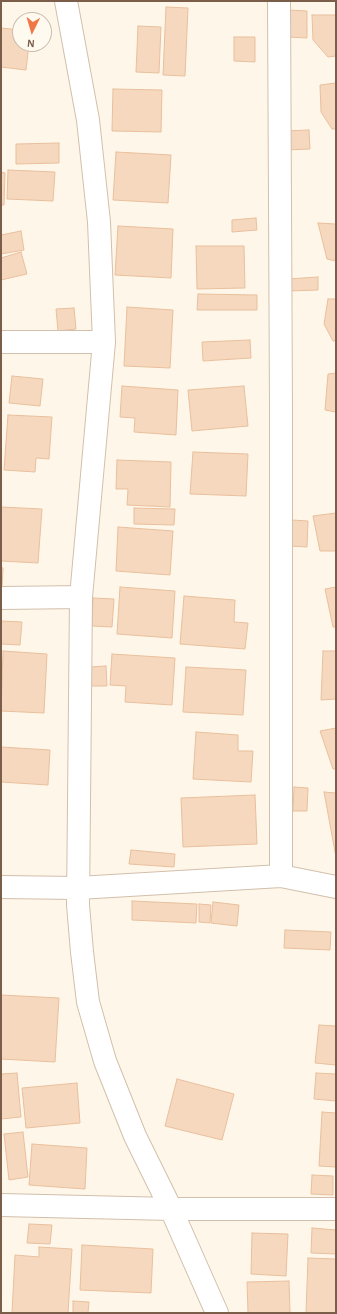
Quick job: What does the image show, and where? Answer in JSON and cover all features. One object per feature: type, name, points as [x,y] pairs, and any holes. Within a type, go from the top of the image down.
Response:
[{"type":"street","points":[[66,1],[88,120],[98,222],[104,342],[81,597],[78,906],[82,952],[88,1002],[105,1061],[135,1136],[171,1209],[217,1313]]},
{"type":"street","points":[[279,1],[281,408],[280,876]]},
{"type":"street","points":[[1,342],[104,342]]},
{"type":"street","points":[[1,598],[81,597]]},
{"type":"street","points":[[1,887],[78,888],[280,876],[336,887]]},
{"type":"street","points":[[1,1205],[171,1209],[336,1209]]},
{"type":"building","points":[[166,7],[188,8],[185,76],[163,75]]},
{"type":"building","points":[[288,10],[307,11],[307,38],[287,37]]},
{"type":"building","points":[[312,15],[336,15],[336,56],[328,57],[313,40]]},
{"type":"building","points":[[138,26],[161,27],[159,73],[136,72]]},
{"type":"building","points":[[1,28],[12,29],[12,52],[28,52],[26,70],[1,67]]},
{"type":"building","points":[[234,37],[255,37],[255,62],[234,61]]},
{"type":"building","points":[[336,83],[336,129],[332,129],[321,112],[320,85]]},
{"type":"building","points":[[113,89],[162,90],[161,132],[112,131]]},
{"type":"building","points":[[309,130],[310,149],[286,150],[285,131]]},
{"type":"building","points":[[59,143],[59,163],[16,164],[16,144]]},
{"type":"building","points":[[116,152],[171,155],[168,203],[113,200]]},
{"type":"building","points":[[8,170],[55,172],[53,201],[7,199]]},
{"type":"building","points":[[1,172],[5,173],[4,205],[1,205]]},
{"type":"building","points":[[256,218],[257,230],[232,232],[232,220]]},
{"type":"building","points":[[318,223],[336,224],[336,261],[327,259]]},
{"type":"building","points":[[118,226],[173,229],[171,278],[115,275]]},
{"type":"building","points":[[21,231],[24,250],[1,254],[1,235]]},
{"type":"building","points":[[196,246],[244,246],[245,288],[197,289]]},
{"type":"building","points":[[21,252],[27,274],[1,280],[1,258]]},
{"type":"building","points":[[318,277],[318,290],[289,291],[288,279]]},
{"type":"building","points":[[198,294],[257,295],[257,310],[197,310]]},
{"type":"building","points":[[328,299],[336,299],[336,341],[333,341],[324,324]]},
{"type":"building","points":[[127,307],[173,310],[170,368],[124,366]]},
{"type":"building","points":[[74,308],[76,329],[58,331],[56,309]]},
{"type":"building","points":[[250,340],[251,358],[203,361],[202,342]]},
{"type":"building","points":[[336,373],[336,412],[325,410],[328,374]]},
{"type":"building","points":[[12,376],[43,379],[40,406],[9,403]]},
{"type":"building","points":[[122,386],[178,390],[176,435],[134,432],[135,418],[120,417]]},
{"type":"building","points":[[244,386],[248,426],[192,431],[188,390]]},
{"type":"building","points":[[8,415],[52,417],[49,459],[36,458],[35,472],[4,470]]},
{"type":"building","points":[[193,452],[248,454],[246,496],[190,494]]},
{"type":"building","points":[[117,460],[171,462],[170,507],[127,505],[128,489],[116,489]]},
{"type":"building","points":[[1,507],[42,509],[38,563],[1,561]]},
{"type":"building","points":[[134,508],[175,509],[174,525],[134,524]]},
{"type":"building","points":[[336,513],[336,551],[320,551],[313,516]]},
{"type":"building","points":[[292,520],[308,521],[307,547],[290,546]]},
{"type":"building","points":[[118,527],[173,531],[170,575],[116,571]]},
{"type":"building","points":[[1,567],[3,568],[2,588],[1,588]]},
{"type":"building","points":[[120,587],[175,591],[172,638],[117,634]]},
{"type":"building","points":[[336,587],[336,627],[333,627],[325,589]]},
{"type":"building","points":[[184,596],[235,600],[234,622],[248,623],[245,649],[180,644]]},
{"type":"building","points":[[93,598],[114,599],[112,627],[92,626]]},
{"type":"building","points":[[1,621],[22,622],[20,645],[1,644]]},
{"type":"building","points":[[3,651],[47,654],[44,713],[1,711]]},
{"type":"building","points":[[323,651],[336,651],[336,699],[321,700]]},
{"type":"building","points":[[112,654],[175,658],[172,705],[125,702],[126,686],[110,685]]},
{"type":"building","points":[[106,666],[107,686],[91,686],[90,667]]},
{"type":"building","points":[[186,667],[246,670],[243,715],[183,712]]},
{"type":"building","points":[[336,728],[336,769],[333,769],[320,731]]},
{"type":"building","points":[[196,732],[238,735],[238,751],[253,751],[251,782],[193,779]]},
{"type":"building","points":[[1,747],[50,750],[48,785],[1,782]]},
{"type":"building","points":[[294,787],[308,788],[307,811],[293,811]]},
{"type":"building","points":[[324,792],[336,793],[336,857]]},
{"type":"building","points":[[255,795],[257,844],[183,847],[181,798]]},
{"type":"building","points":[[131,850],[175,854],[174,867],[129,864]]},
{"type":"building","points":[[132,901],[197,904],[196,923],[132,920]]},
{"type":"building","points":[[213,902],[239,905],[237,926],[211,923]]},
{"type":"building","points":[[199,904],[211,905],[210,923],[199,922]]},
{"type":"building","points":[[285,930],[331,932],[330,950],[284,948]]},
{"type":"building","points":[[1,995],[59,998],[55,1062],[1,1059]]},
{"type":"building","points":[[319,1025],[336,1026],[336,1065],[315,1063]]},
{"type":"building","points":[[17,1073],[21,1117],[1,1119],[1,1074]]},
{"type":"building","points":[[316,1073],[336,1074],[336,1101],[314,1099]]},
{"type":"building","points":[[177,1079],[234,1094],[222,1140],[165,1126]]},
{"type":"building","points":[[77,1083],[80,1123],[26,1128],[22,1088]]},
{"type":"building","points":[[322,1112],[336,1113],[336,1167],[319,1166]]},
{"type":"building","points":[[23,1132],[28,1177],[9,1180],[4,1134]]},
{"type":"building","points":[[32,1144],[87,1148],[85,1189],[29,1185]]},
{"type":"building","points":[[312,1175],[333,1176],[333,1195],[311,1194]]},
{"type":"building","points":[[29,1224],[52,1225],[50,1244],[27,1243]]},
{"type":"building","points":[[312,1228],[336,1230],[336,1254],[311,1253]]},
{"type":"building","points":[[252,1233],[288,1234],[286,1276],[251,1274]]},
{"type":"building","points":[[82,1245],[153,1249],[151,1293],[80,1290]]},
{"type":"building","points":[[39,1247],[72,1249],[68,1313],[12,1313],[15,1255],[39,1257]]},
{"type":"building","points":[[308,1258],[336,1259],[336,1313],[306,1313]]},
{"type":"building","points":[[289,1281],[290,1313],[248,1313],[247,1282]]},
{"type":"building","points":[[73,1301],[89,1302],[88,1313],[73,1313]]}]
